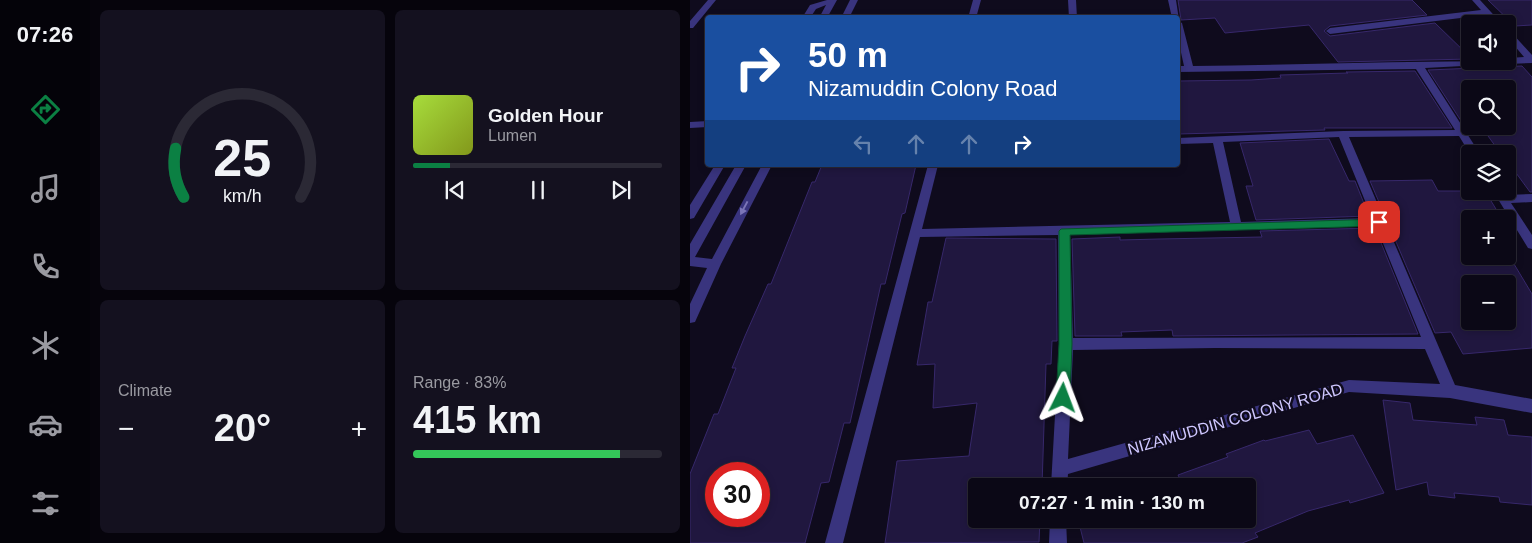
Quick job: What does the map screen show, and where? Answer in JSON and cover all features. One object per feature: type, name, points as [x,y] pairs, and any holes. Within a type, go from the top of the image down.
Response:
[{"type":"street","points":[[690,26],[712,0]]},
{"type":"street","points":[[808,15],[813,7],[832,0]]},
{"type":"street","points":[[824,15],[832,0]]},
{"type":"street","points":[[846,15],[854,0]]},
{"type":"street","points":[[973,15],[977,0]]},
{"type":"street","points":[[1072,0],[1073,15]]},
{"type":"street","points":[[1172,0],[1175,15]]},
{"type":"street","points":[[1476,0],[1490,15]]},
{"type":"street","points":[[1330,31],[1487,12]]},
{"type":"street","points":[[1180,31],[1189,69]]},
{"type":"street","points":[[1516,43],[1532,60],[1516,61]]},
{"type":"street","points":[[1180,69],[1419,66],[1461,63]]},
{"type":"street","points":[[1419,66],[1461,131]]},
{"type":"street","points":[[690,125],[705,124]]},
{"type":"street","points":[[1180,140],[1343,134],[1461,133]]},
{"type":"street","points":[[1343,134],[1450,391]]},
{"type":"street","points":[[1217,139],[1236,225]]},
{"type":"street","points":[[690,215],[719,167]]},
{"type":"street","points":[[690,255],[740,167]]},
{"type":"street","points":[[690,318],[695,295],[715,264],[766,167]]},
{"type":"street","points":[[834,543],[932,167]]},
{"type":"street","points":[[1516,196],[1532,198]]},
{"type":"street","points":[[1504,200],[1532,245]]},
{"type":"street","points":[[916,233],[1064,231],[1379,222]]},
{"type":"street","points":[[1059,478],[1066,344],[1064,231]]},
{"type":"street","points":[[690,261],[715,264]]},
{"type":"street","points":[[1066,344],[1215,342],[1431,343]]},
{"type":"street","name":"NIZAMUDDIN COLONY ROAD","points":[[1059,469],[1349,386],[1450,391],[1532,406]]},
{"type":"street","points":[[1058,528],[1058,543]]},
{"type":"building","points":[[1178,0],[1412,0],[1427,15],[1330,26],[1324,31],[1330,36],[1435,23],[1461,48],[1461,59],[1338,62],[1309,25],[1225,33],[1215,18],[1181,20]]},
{"type":"building","points":[[1488,0],[1532,0],[1532,25],[1516,26],[1516,15],[1504,15]]},
{"type":"building","points":[[1516,66],[1522,66],[1532,77],[1532,192],[1530,192],[1516,173],[1516,145],[1495,145],[1487,135],[1516,135],[1516,80],[1461,80],[1461,121],[1428,70],[1516,70]]},
{"type":"building","points":[[1415,71],[1452,128],[1324,128],[1325,130],[1180,134],[1180,81],[1251,80],[1281,78],[1280,75],[1348,73],[1346,72]]},
{"type":"building","points":[[1329,139],[1349,181],[1355,181],[1369,216],[1256,220],[1246,186],[1253,186],[1240,143]]},
{"type":"building","points":[[821,167],[916,167],[885,284],[881,284],[850,423],[844,423],[829,482],[821,483],[805,543],[690,543],[690,474],[714,414],[718,414],[736,368],[732,368],[745,336],[768,284],[771,284],[812,182],[815,182]]},
{"type":"building","points":[[1432,180],[1438,191],[1461,191],[1461,200],[1490,200],[1497,210],[1461,210],[1461,265],[1515,265],[1532,294],[1532,348],[1463,354],[1451,332],[1435,333],[1370,181]]},
{"type":"building","points":[[1375,228],[1418,334],[1173,336],[1172,330],[1121,332],[1122,336],[1075,336],[1072,239],[1120,237],[1120,240],[1262,237],[1260,231]]},
{"type":"building","points":[[946,238],[1056,239],[1057,341],[1052,341],[1051,364],[1046,364],[1042,478],[968,478],[968,528],[1040,528],[1039,542],[885,543],[897,461],[969,456],[977,403],[933,408],[935,364],[917,365],[928,302],[932,302]]},
{"type":"building","points":[[1383,400],[1410,403],[1413,420],[1477,425],[1475,417],[1504,420],[1508,435],[1532,437],[1532,505],[1500,502],[1499,497],[1454,493],[1455,498],[1429,495],[1427,482],[1396,490]]},
{"type":"building","points":[[1309,430],[1317,444],[1353,435],[1384,493],[1350,503],[1349,500],[1308,511],[1255,533],[1258,537],[1242,543],[1084,543],[1080,528],[1256,528],[1256,478],[1180,478],[1178,475],[1228,457],[1226,454],[1265,441]]},
{"type":"route","points":[[1063,398],[1066,344],[1064,231],[1379,222]]}]
